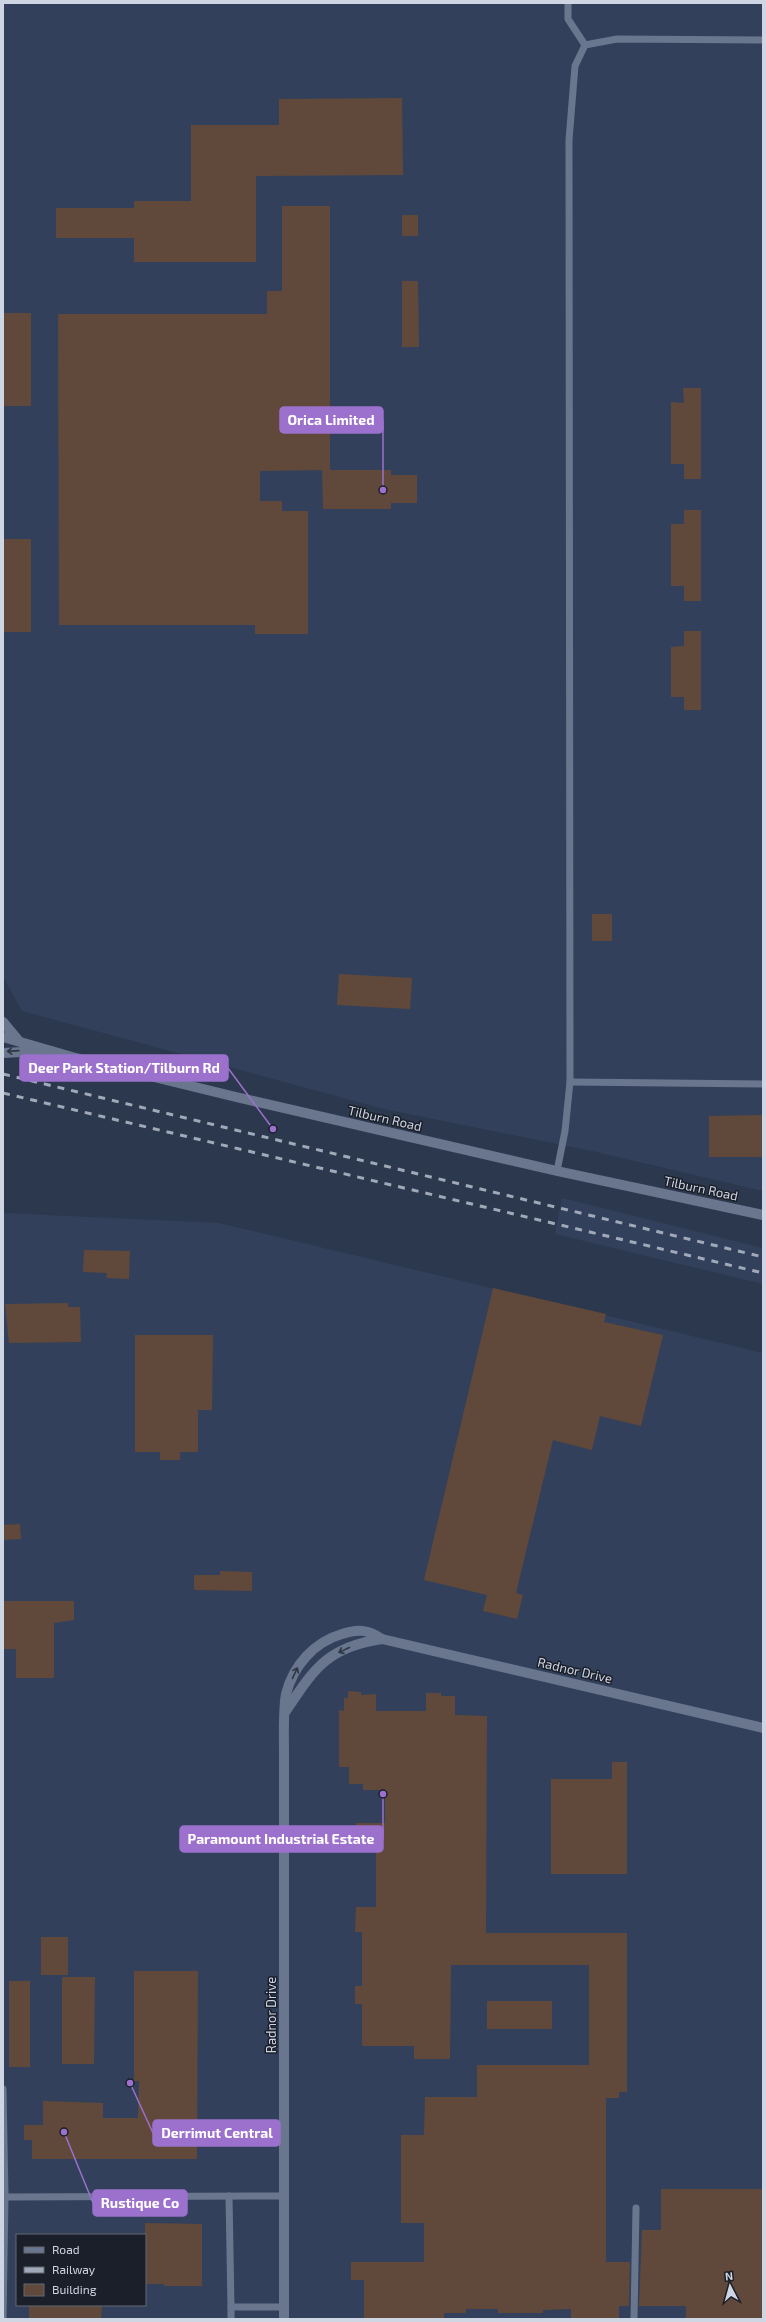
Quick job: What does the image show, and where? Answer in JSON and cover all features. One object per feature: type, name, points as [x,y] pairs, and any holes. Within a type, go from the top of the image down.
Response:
[{"type":"street","points":[[3,1022],[19,1041]]},
{"type":"street","name":"Tilburn Road","points":[[3,1037],[52,1051],[236,1097],[557,1171],[763,1215]]},
{"type":"street","points":[[3,1053],[52,1051]]},
{"type":"street","name":"Radnor Drive","points":[[284,2319],[284,1760],[286,1695],[295,1670],[310,1652],[332,1637],[355,1630],[372,1632],[382,1639]]},
{"type":"street","name":"Radnor Drive","points":[[286,1711],[305,1681],[319,1665],[346,1649],[367,1641],[382,1639],[763,1728]]},
{"type":"lane","points":[[568,3],[568,19],[585,46]]},
{"type":"lane","points":[[585,46],[617,39],[763,40]]},
{"type":"lane","points":[[557,1171],[565,1131],[570,1082],[569,140],[575,66],[585,46]]},
{"type":"lane","points":[[570,1082],[763,1084]]},
{"type":"lane","points":[[3,2089],[5,2197],[3,2319]]},
{"type":"lane","points":[[229,2196],[231,2319]]},
{"type":"lane","points":[[5,2197],[284,2196]]},
{"type":"lane","points":[[634,2319],[636,2208]]},
{"type":"lane","points":[[231,2306],[284,2307]]},
{"type":"shaded area","points":[[3,3],[763,3],[763,1191],[592,1151],[384,1109],[22,1011],[3,977]]},
{"type":"shaded area","points":[[562,1198],[763,1248],[763,1284],[555,1234]]},
{"type":"shaded area","points":[[3,1213],[219,1223],[763,1353],[763,2319],[3,2319]]},
{"type":"building","points":[[402,98],[403,175],[256,176],[256,262],[134,262],[134,238],[56,238],[56,208],[134,208],[134,201],[191,201],[191,125],[279,125],[279,99]]},
{"type":"building","points":[[282,206],[330,206],[330,470],[260,471],[260,501],[282,501],[282,511],[308,511],[308,634],[255,634],[255,625],[59,625],[58,314],[267,314],[267,291],[282,291]]},
{"type":"building","points":[[402,215],[418,215],[418,236],[402,236]]},
{"type":"building","points":[[402,281],[418,281],[419,347],[402,347]]},
{"type":"building","points":[[3,313],[31,313],[31,406],[3,406]]},
{"type":"building","points":[[683,388],[701,388],[701,479],[684,479],[684,464],[671,464],[671,402],[684,403]]},
{"type":"building","points":[[322,470],[391,470],[391,475],[417,475],[417,503],[391,503],[391,509],[323,509]]},
{"type":"building","points":[[684,510],[701,510],[701,601],[684,601],[684,586],[671,586],[671,524],[684,524]]},
{"type":"building","points":[[3,539],[31,539],[31,632],[3,632]]},
{"type":"building","points":[[684,631],[701,631],[701,710],[684,710],[684,697],[671,697],[671,647],[684,646]]},
{"type":"building","points":[[592,914],[612,914],[612,941],[592,941]]},
{"type":"building","points":[[339,974],[412,978],[410,1009],[337,1005]]},
{"type":"building","points":[[763,1115],[763,1157],[709,1157],[709,1116]]},
{"type":"building","points":[[84,1250],[130,1251],[129,1279],[106,1278],[107,1273],[83,1272]]},
{"type":"building","points":[[493,1288],[606,1314],[604,1322],[663,1335],[641,1426],[600,1416],[592,1450],[553,1440],[516,1593],[523,1595],[517,1619],[483,1611],[487,1595],[424,1580]]},
{"type":"building","points":[[68,1303],[68,1307],[80,1307],[81,1342],[9,1343],[5,1304]]},
{"type":"building","points":[[135,1335],[213,1335],[212,1410],[198,1410],[198,1452],[180,1452],[180,1460],[160,1460],[160,1452],[135,1452]]},
{"type":"building","points":[[20,1524],[21,1539],[3,1540],[3,1525]]},
{"type":"building","points":[[220,1571],[252,1572],[252,1591],[194,1590],[194,1575],[220,1575]]},
{"type":"building","points":[[3,1601],[74,1601],[74,1620],[54,1623],[54,1678],[16,1678],[16,1649],[3,1649]]},
{"type":"building","points":[[348,1691],[361,1692],[361,1695],[376,1694],[376,1711],[426,1711],[426,1693],[441,1693],[441,1696],[455,1696],[455,1715],[487,1716],[486,1933],[627,1933],[627,2092],[619,2092],[619,2098],[606,2098],[606,2262],[630,2262],[629,2306],[619,2306],[619,2319],[571,2319],[571,2309],[543,2310],[543,2313],[498,2313],[498,2309],[466,2309],[466,2313],[444,2313],[444,2319],[364,2319],[364,2280],[351,2280],[351,2262],[424,2262],[424,2223],[401,2223],[401,2135],[424,2135],[425,2097],[477,2097],[477,2065],[589,2065],[589,1965],[451,1965],[450,2059],[414,2059],[414,2046],[362,2046],[362,2004],[355,2004],[355,1986],[362,1986],[362,1932],[355,1932],[356,1907],[376,1907],[376,1848],[356,1848],[356,1823],[385,1823],[385,1790],[363,1790],[363,1784],[349,1784],[349,1767],[339,1767],[339,1710],[344,1711],[344,1698],[348,1698]]},
{"type":"building","points":[[612,1762],[627,1762],[627,1874],[551,1874],[551,1779],[612,1779]]},
{"type":"building","points":[[41,1937],[68,1937],[68,1975],[41,1975]]},
{"type":"building","points":[[134,1971],[198,1971],[197,2159],[32,2159],[32,2140],[24,2140],[24,2125],[43,2125],[43,2101],[103,2103],[103,2118],[138,2118],[139,2081],[134,2081]]},
{"type":"building","points":[[62,1977],[95,1977],[94,2064],[62,2064]]},
{"type":"building","points":[[9,1981],[30,1981],[30,2067],[9,2067]]},
{"type":"building","points":[[487,2001],[552,2001],[552,2029],[487,2029]]},
{"type":"building","points":[[661,2189],[763,2189],[763,2319],[686,2319],[686,2306],[639,2306],[642,2230],[661,2230]]},
{"type":"building","points":[[145,2223],[202,2224],[202,2286],[164,2286],[164,2284],[146,2284]]},
{"type":"building","points":[[29,2306],[102,2306],[101,2319],[29,2319]]},
{"type":"railway","points":[[3,1074],[763,1257]]},
{"type":"railway","points":[[3,1093],[763,1273]]},
{"type":"place","name":"Orica Limited","points":[[383,490]]},
{"type":"place","name":"Deer Park Station/Tilburn Rd","points":[[273,1129]]},
{"type":"place","name":"Paramount Industrial Estate","points":[[383,1794]]},
{"type":"place","name":"Derrimut Central","points":[[130,2083]]},
{"type":"place","name":"Rustique Co","points":[[64,2132]]}]
